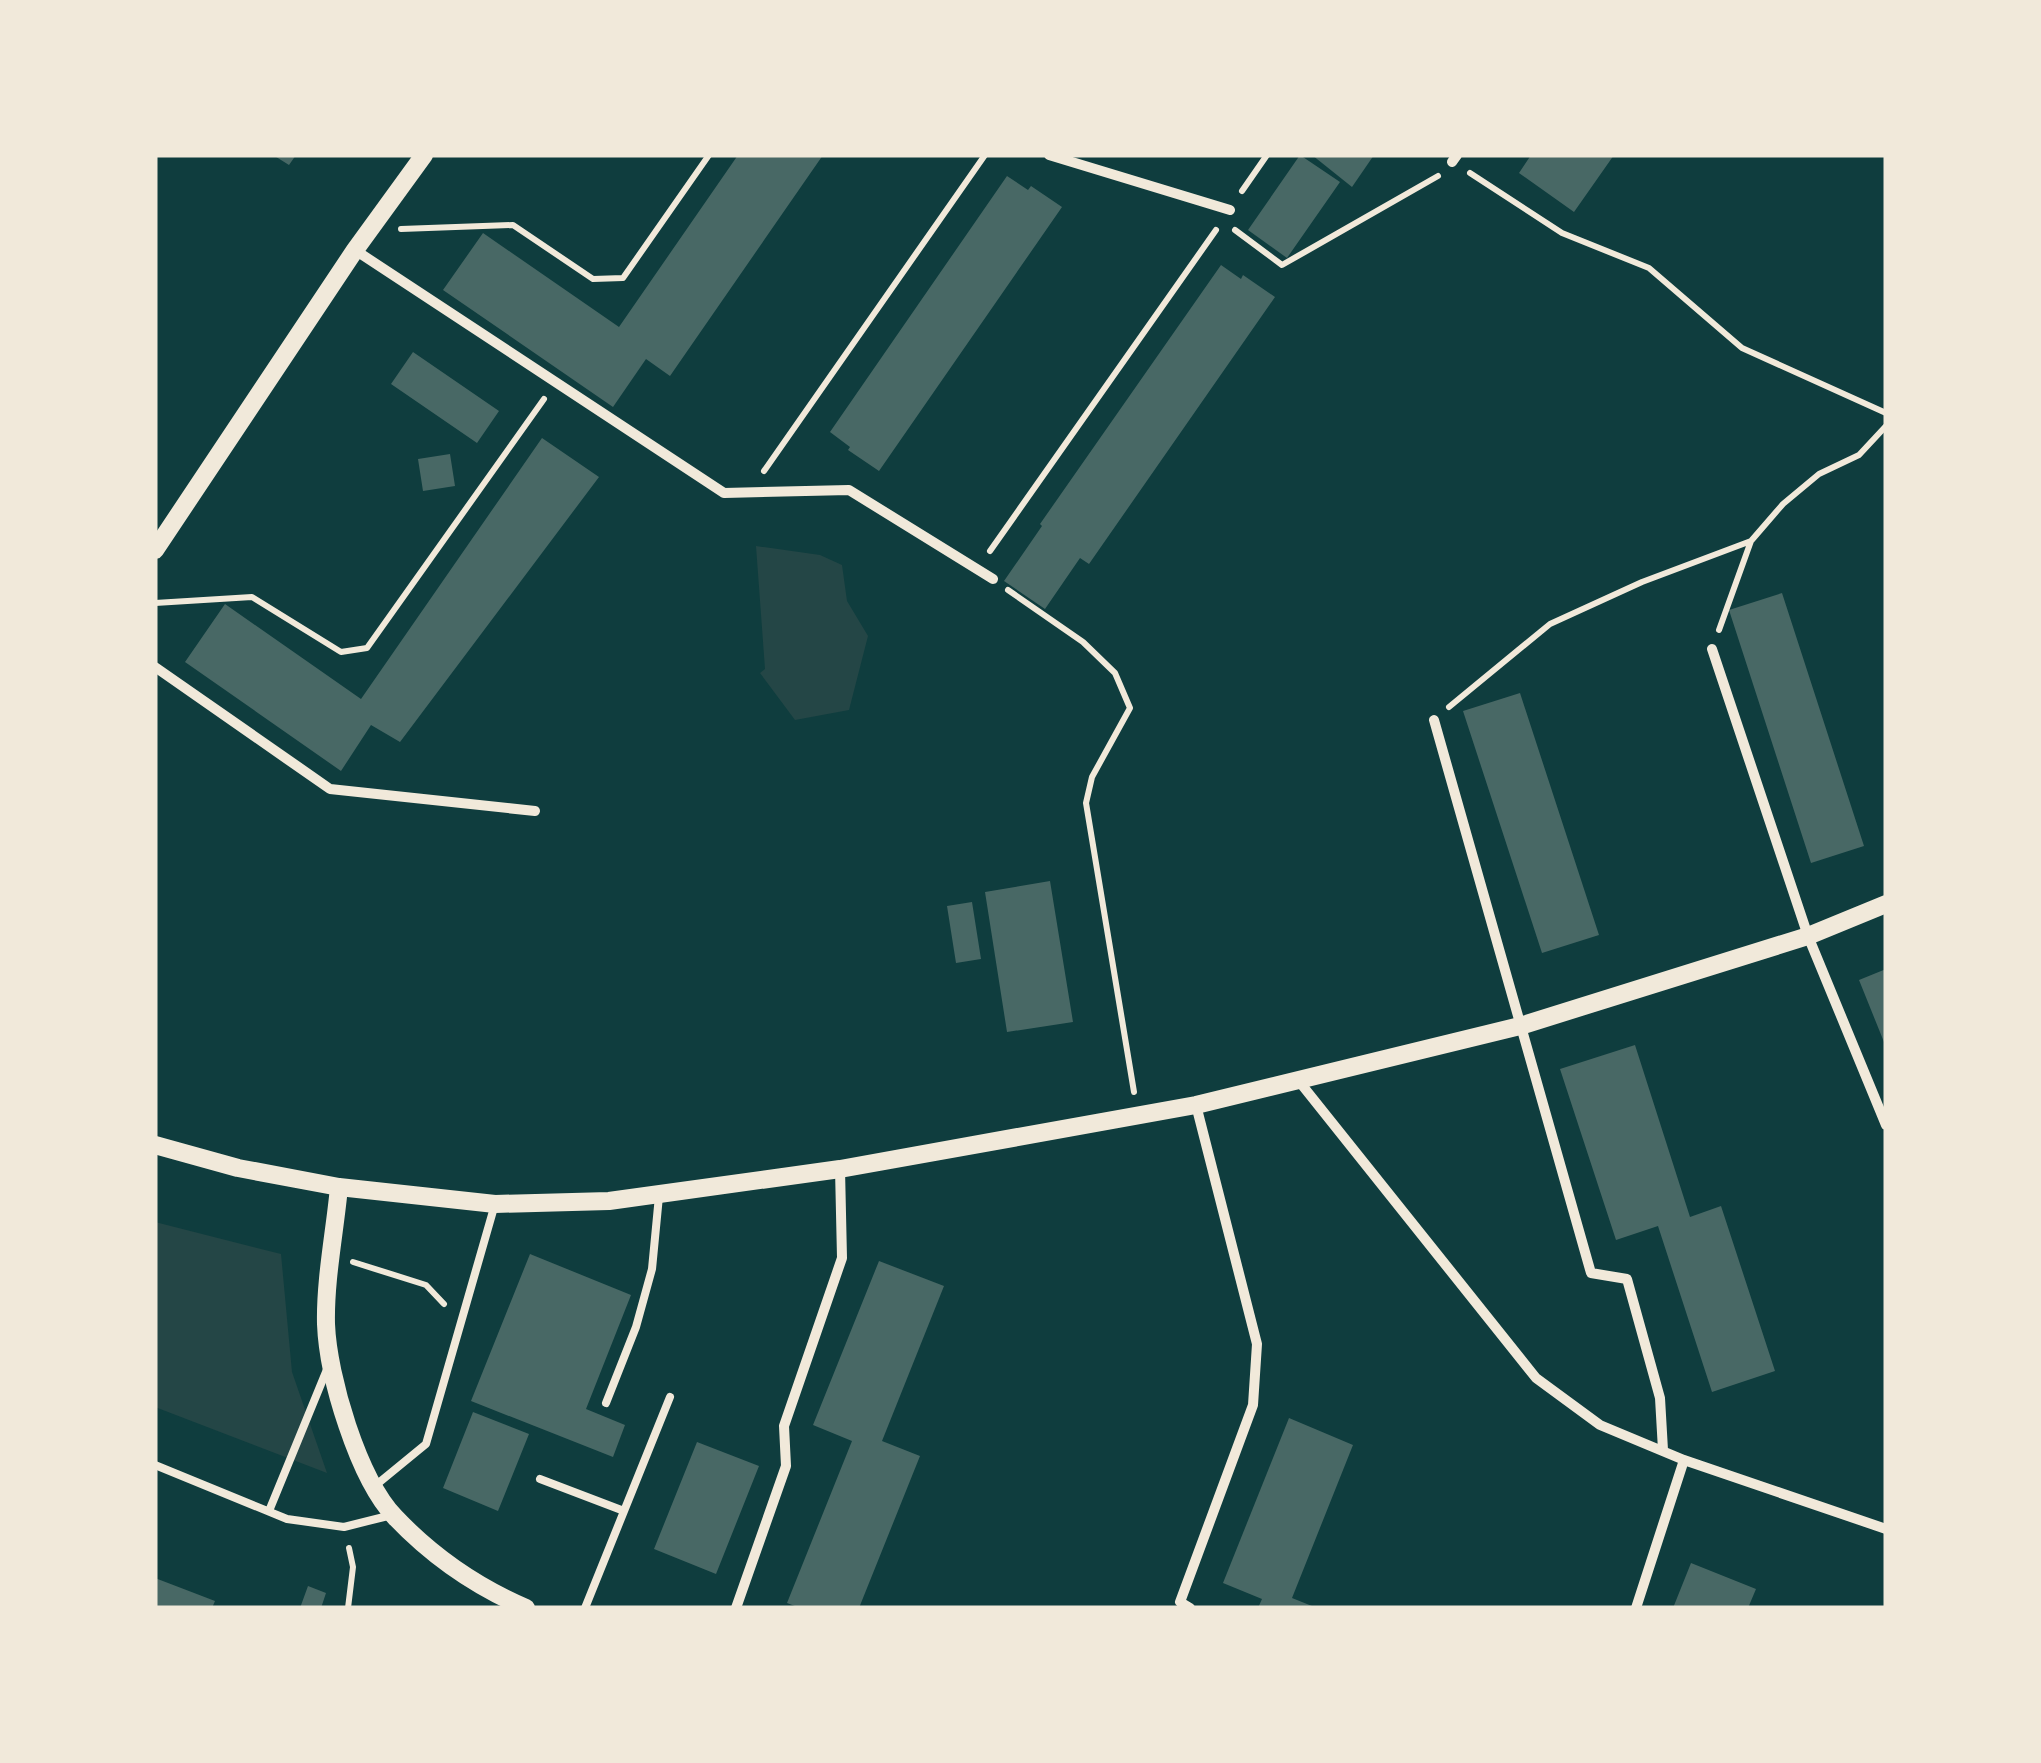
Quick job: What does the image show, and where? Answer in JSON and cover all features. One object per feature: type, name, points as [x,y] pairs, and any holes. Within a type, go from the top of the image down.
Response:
[{"type":"street","points":[[155,550],[355,250],[424,155]]},
{"type":"street","points":[[1049,155],[1230,210]]},
{"type":"street","points":[[355,250],[724,493],[849,490],[992,580]]},
{"type":"street","points":[[1712,649],[1808,936],[1886,1125]]},
{"type":"street","points":[[155,667],[330,788],[536,811]]},
{"type":"street","points":[[1434,720],[1591,1273],[1627,1279],[1660,1398],[1663,1450]]},
{"type":"street","points":[[155,1145],[238,1168],[339,1187],[495,1204],[609,1202],[840,1169],[1196,1105],[1520,1026],[1808,936],[1886,904]]},
{"type":"street","points":[[1298,1080],[1536,1378],[1600,1424],[1684,1460],[1886,1529]]},
{"type":"street","points":[[1190,1608],[1180,1602],[1253,1406],[1257,1344],[1196,1105]]},
{"type":"street","points":[[736,1608],[786,1466],[784,1426],[842,1258],[840,1169]]},
{"type":"street","points":[[339,1187],[326,1325],[336,1391],[359,1456],[392,1515],[454,1570],[526,1608]]},
{"type":"street","points":[[1636,1608],[1684,1460]]},
{"type":"lane","points":[[606,1403],[636,1327],[652,1269],[659,1194]]},
{"type":"lane","points":[[376,1486],[426,1444],[495,1204]]},
{"type":"lane","points":[[269,1512],[332,1358]]},
{"type":"lane","points":[[584,1608],[670,1396]]},
{"type":"lane","points":[[155,1465],[287,1519],[344,1527],[392,1515]]},
{"type":"lane","points":[[540,1479],[624,1511]]},
{"type":"path","points":[[370,230],[513,225],[593,279],[623,278],[709,155]]},
{"type":"path","points":[[749,492],[985,155]]},
{"type":"path","points":[[1230,210],[1267,155]]},
{"type":"path","points":[[1137,1114],[1086,803],[1092,777],[1130,708],[1115,673],[1083,642],[992,580],[988,554],[1222,221],[1282,265],[1446,172],[1455,158],[1562,232],[1650,268],[1742,348],[1886,412]]},
{"type":"path","points":[[155,603],[252,597],[341,652],[367,648],[556,382]]},
{"type":"path","points":[[1712,649],[1751,541],[1783,504],[1819,474],[1859,455],[1886,426]]},
{"type":"path","points":[[1434,720],[1550,624],[1642,582],[1751,541]]},
{"type":"path","points":[[333,1255],[426,1285],[462,1318]]},
{"type":"path","points":[[344,1527],[352,1566],[348,1608]]},
{"type":"shaded area","points":[[756,546],[820,555],[842,565],[847,601],[868,636],[849,710],[795,720],[760,673],[765,669]]},
{"type":"shaded area","points":[[155,1222],[281,1254],[292,1372],[327,1473],[155,1407]]},
{"type":"building","points":[[273,155],[296,155],[289,165]]},
{"type":"building","points":[[738,155],[823,155],[670,376],[646,359],[613,407],[443,290],[483,233],[619,327]]},
{"type":"building","points":[[1300,155],[1340,182],[1287,258],[1248,230]]},
{"type":"building","points":[[1312,155],[1374,155],[1352,187]]},
{"type":"building","points":[[1531,155],[1614,155],[1574,212],[1519,173]]},
{"type":"building","points":[[1007,176],[1028,190],[1031,186],[1062,207],[879,471],[830,432]]},
{"type":"building","points":[[1221,265],[1275,297],[1089,564],[1080,558],[1045,609],[1004,581]]},
{"type":"building","points":[[413,352],[499,411],[477,443],[391,384]]},
{"type":"building","points":[[542,438],[599,477],[400,742],[371,725],[341,771],[185,662],[225,604],[361,699]]},
{"type":"building","points":[[450,454],[455,486],[423,491],[418,459]]},
{"type":"building","points":[[1782,593],[1864,846],[1811,863],[1729,610]]},
{"type":"building","points":[[1520,693],[1599,935],[1542,953],[1463,711]]},
{"type":"building","points":[[1050,881],[1073,1022],[1007,1032],[985,892]]},
{"type":"building","points":[[972,902],[981,959],[956,963],[947,906]]},
{"type":"building","points":[[1886,969],[1886,1047],[1859,980]]},
{"type":"building","points":[[1635,1045],[1690,1217],[1721,1206],[1775,1371],[1712,1392],[1658,1226],[1616,1240],[1560,1069]]},
{"type":"building","points":[[530,1254],[631,1295],[586,1409],[625,1425],[613,1457],[471,1401]]},
{"type":"building","points":[[879,1261],[944,1286],[882,1441],[920,1456],[859,1608],[800,1608],[787,1603],[852,1441],[813,1425]]},
{"type":"building","points":[[473,1412],[529,1434],[498,1511],[443,1488]]},
{"type":"building","points":[[1289,1418],[1353,1445],[1292,1598],[1317,1608],[1258,1608],[1262,1599],[1223,1583]]},
{"type":"building","points":[[697,1442],[759,1466],[716,1574],[654,1549]]},
{"type":"building","points":[[1691,1563],[1756,1589],[1748,1608],[1673,1608]]},
{"type":"building","points":[[155,1578],[215,1601],[212,1608],[155,1608]]},
{"type":"building","points":[[308,1586],[326,1593],[321,1608],[300,1608]]}]
